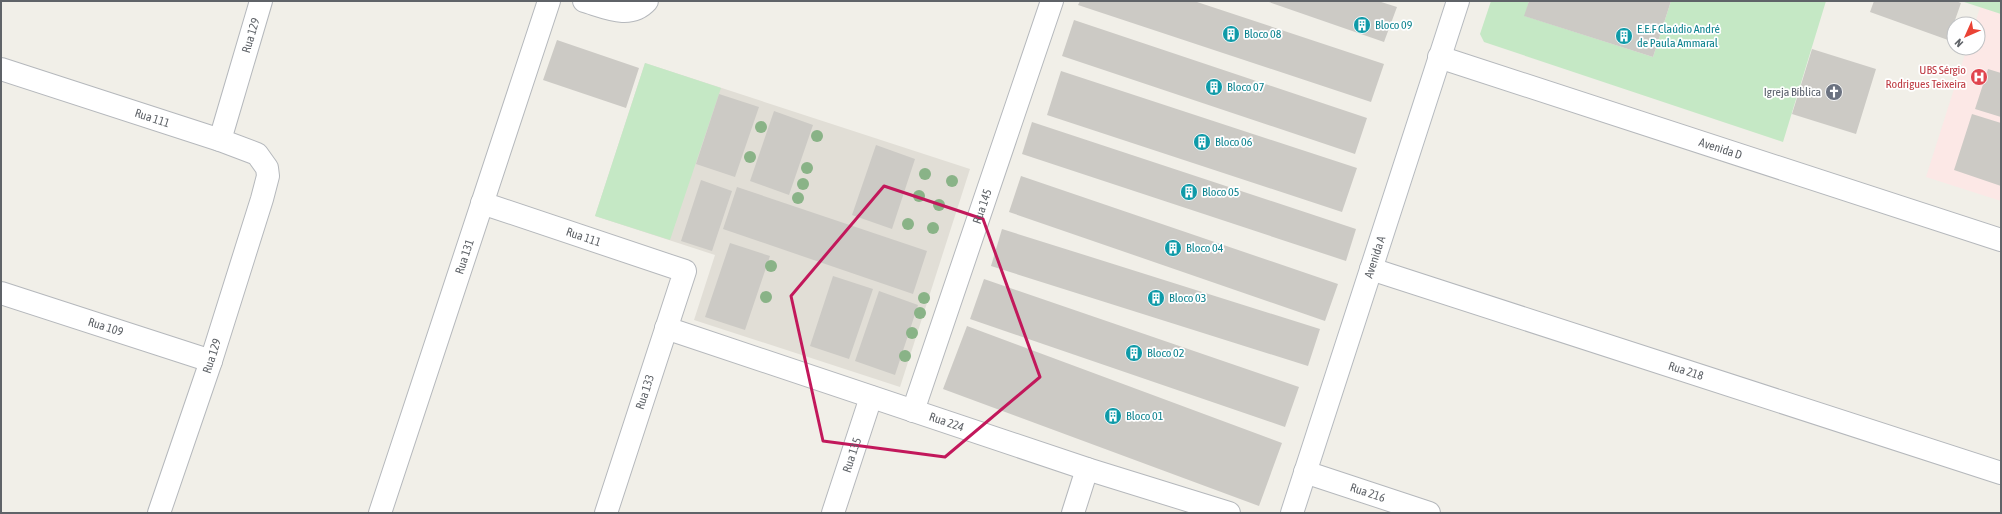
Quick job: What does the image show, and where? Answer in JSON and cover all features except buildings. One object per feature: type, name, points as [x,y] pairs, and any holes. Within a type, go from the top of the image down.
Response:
[{"type":"street","name":"Rua 129","points":[[220,140],[261,1]]},
{"type":"street","name":"Rua 131","points":[[380,513],[548,1]]},
{"type":"street","points":[[584,1],[613,10],[629,12],[641,8],[647,1]]},
{"type":"street","name":"Rua 145","points":[[913,411],[1052,1]]},
{"type":"street","name":"Avenida A","points":[[1292,513],[1458,1]]},
{"type":"street","name":"Avenida D","points":[[1439,57],[2001,240]]},
{"type":"street","name":"Rua 111","points":[[1,69],[220,140],[257,154],[262,160],[268,176],[262,199]]},
{"type":"street","name":"Rua 129","points":[[159,513],[211,361],[262,199]]},
{"type":"street","name":"Rua 111","points":[[482,203],[685,271]]},
{"type":"street","name":"Rua 218","points":[[1371,268],[2001,473]]},
{"type":"street","name":"Rua 133","points":[[606,513],[685,271]]},
{"type":"street","name":"Rua 109","points":[[1,293],[211,361]]},
{"type":"street","name":"Rua 224","points":[[666,328],[1088,469],[1229,513]]},
{"type":"street","name":"Rua 135","points":[[833,513],[871,397]]},
{"type":"street","points":[[1073,513],[1088,469]]},
{"type":"street","name":"Rua 216","points":[[1305,472],[1429,513]]},
{"type":"highlighted area","points":[[884,186],[983,219],[1040,377],[945,457],[823,441],[791,296]]},
{"type":"shaded area","name":"UBS Sérgio Rodrigues Teixeira","points":[[1980,7],[2001,14],[2001,201],[1926,177],[1964,56],[1986,56],[1986,16],[1977,16]]},
{"type":"shaded area","points":[[645,63],[970,169],[900,387],[694,320],[715,255],[595,216]]},
{"type":"green space","points":[[1491,1],[1529,1],[1525,16],[1653,57],[1671,1],[1826,1],[1783,142],[1484,42],[1480,34]]},
{"type":"green space","points":[[1961,1],[2001,1],[2001,14]]},
{"type":"green space","points":[[645,63],[721,88],[670,240],[595,216]]},
{"type":"place","name":"Bloco 09","points":[[1362,25]]},
{"type":"place","name":"Bloco 08","points":[[1231,34]]},
{"type":"place","name":"E.E.F Claúdio André de Paula Ammaral","points":[[1624,36]]},
{"type":"place","name":"UBS Sérgio Rodrigues Teixeira","points":[[1979,77]]},
{"type":"place","name":"Bloco 07","points":[[1214,87]]},
{"type":"place","name":"Igreja Bíblica","points":[[1834,92]]},
{"type":"place","name":"Bloco 06","points":[[1202,142]]},
{"type":"place","name":"Bloco 05","points":[[1189,192]]},
{"type":"place","name":"Bloco 04","points":[[1173,248]]},
{"type":"place","name":"Bloco 03","points":[[1156,298]]},
{"type":"place","name":"Bloco 02","points":[[1134,353]]},
{"type":"place","name":"Bloco 01","points":[[1113,416]]}]
